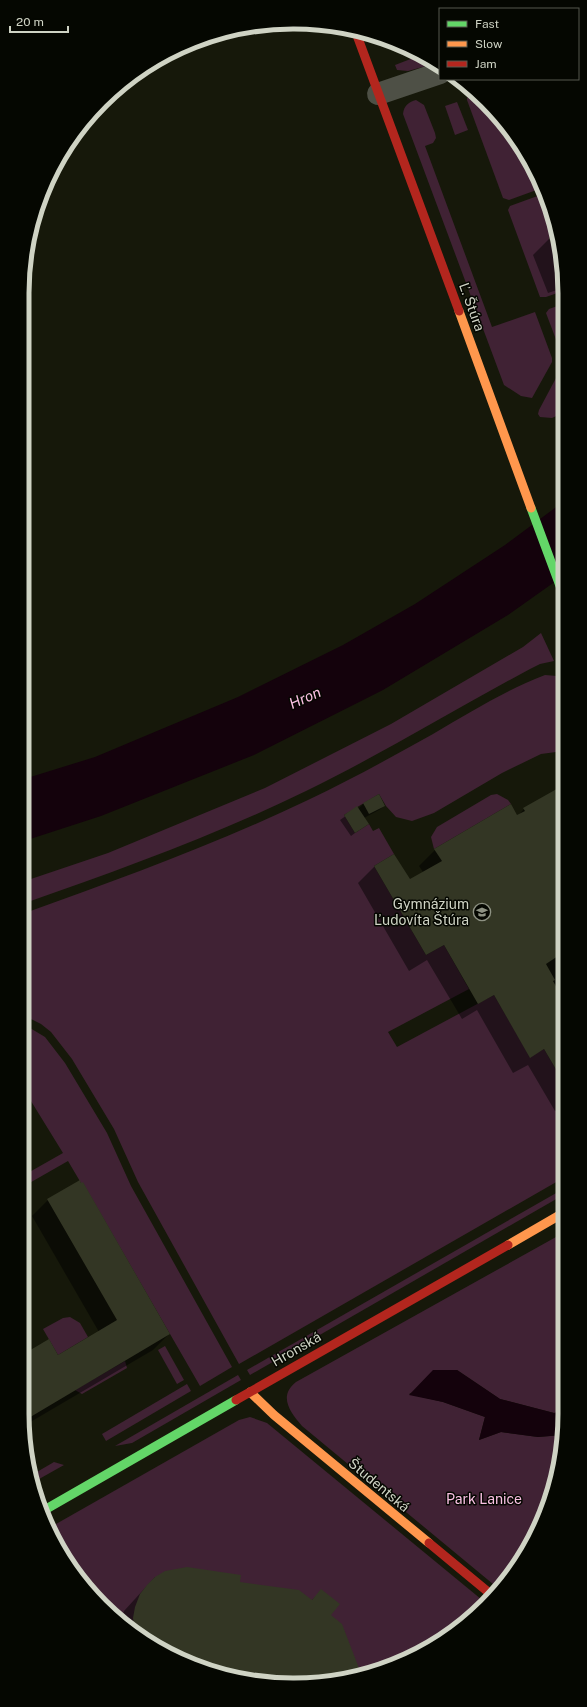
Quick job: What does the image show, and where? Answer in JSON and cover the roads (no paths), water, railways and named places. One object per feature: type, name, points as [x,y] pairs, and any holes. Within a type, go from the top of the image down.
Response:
[{"type":"street","name":"Ľ. Štúra","points":[[357,37],[558,580]]},
{"type":"street","points":[[378,94],[439,73]]},
{"type":"street","name":"Hronská","points":[[47,1509],[558,1216]]},
{"type":"street","name":"Študentská","points":[[250,1392],[274,1415],[488,1592]]},
{"type":"water","name":"Hron","points":[[558,506],[558,580],[508,615],[383,690],[254,755],[101,816],[29,839],[29,777],[95,757],[238,697],[343,645],[415,604],[505,545]]},
{"type":"water","points":[[433,1370],[457,1370],[500,1399],[554,1413],[558,1412],[557,1435],[538,1437],[501,1432],[479,1440],[485,1417],[443,1402],[409,1395]]},
{"type":"place","name":"Gymnázium Ľudovíta Štúra","points":[[482,912]]},
{"type":"park label","name":"Park Lanice","points":[[484,1499]]}]
